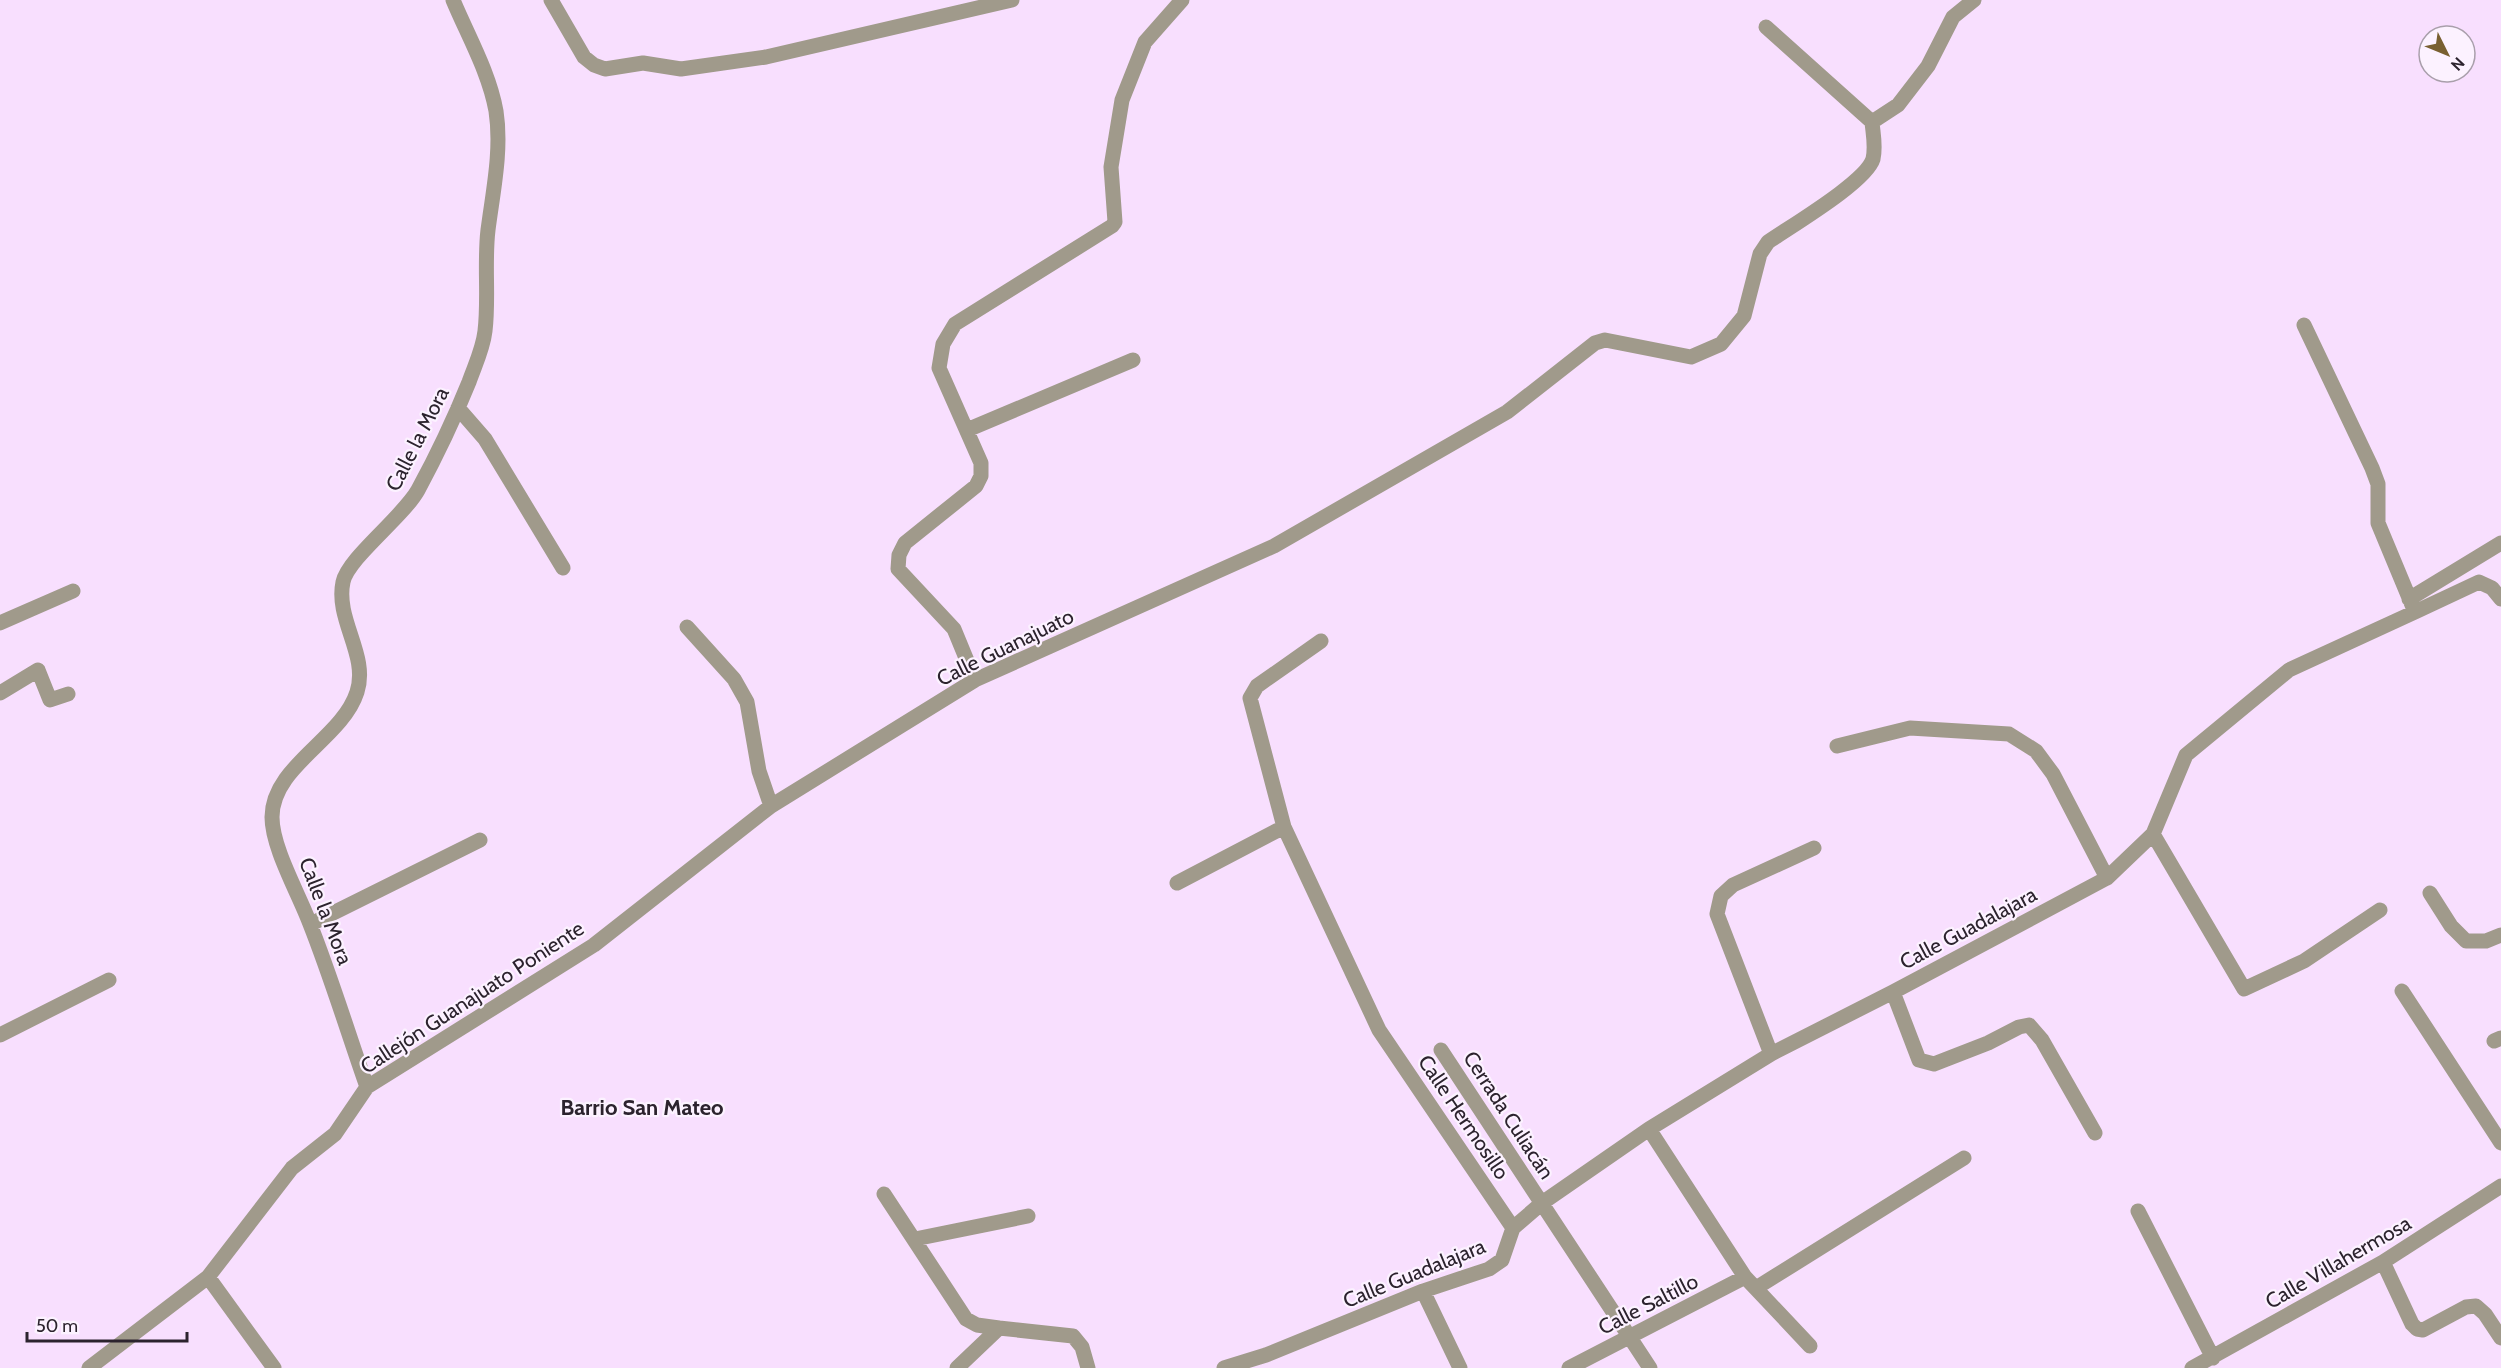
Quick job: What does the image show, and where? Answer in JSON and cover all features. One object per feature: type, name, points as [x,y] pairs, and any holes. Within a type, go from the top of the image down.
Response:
[{"type":"street","name":"Calle la Mora","points":[[367,1087],[310,924],[276,840],[272,817],[277,790],[348,711],[357,692],[361,669],[344,610],[343,580],[358,559],[406,508],[417,492],[458,408],[481,352],[485,331],[487,237],[498,142],[496,111],[486,76],[453,0]]},
{"type":"street","points":[[551,0],[584,57],[594,65],[605,69],[643,63],[681,69],[766,57],[1012,0]]},
{"type":"street","points":[[975,680],[954,629],[898,569],[898,555],[905,543],[976,486],[981,476],[981,463],[939,368],[943,344],[955,324],[1115,222],[1111,167],[1122,100],[1145,42],[1182,0]]},
{"type":"street","points":[[1766,27],[1872,122],[1898,105],[1928,66],[1953,17],[1974,0]]},
{"type":"street","name":"Calle Guanajuato","points":[[771,806],[975,680],[1274,546],[1507,412],[1595,343],[1605,340],[1691,357],[1721,344],[1744,316],[1760,254],[1768,242],[1861,177],[1872,161],[1875,147],[1872,122]]},
{"type":"street","points":[[2304,325],[2372,468],[2378,484],[2378,523],[2412,605]]},
{"type":"street","points":[[967,430],[1133,360]]},
{"type":"street","points":[[458,408],[485,439],[563,568]]},
{"type":"street","points":[[2412,605],[2501,543]]},
{"type":"street","points":[[2412,605],[2479,582],[2492,588],[2501,599]]},
{"type":"street","points":[[0,623],[73,591]]},
{"type":"street","name":"Calle Guadalajara","points":[[1224,1368],[1269,1362],[1424,1291],[1489,1269],[1502,1260],[1514,1228],[1542,1203],[1648,1129],[1771,1054],[2107,878],[2153,834],[2186,755],[2289,670],[2412,605]]},
{"type":"street","points":[[687,627],[734,679],[747,702],[759,771],[771,806]]},
{"type":"street","name":"Calle Hermosillo","points":[[1321,641],[1257,686],[1250,699],[1284,827],[1379,1030],[1514,1228]]},
{"type":"street","points":[[0,693],[38,670],[50,700],[68,694]]},
{"type":"street","points":[[1837,746],[1910,728],[2009,734],[2036,751],[2053,774],[2107,878]]},
{"type":"street","name":"Callejón Guanajuato Poniente","points":[[89,1368],[208,1277],[292,1168],[335,1134],[367,1087],[594,945],[771,806]]},
{"type":"street","points":[[1177,883],[1284,827]]},
{"type":"street","points":[[2153,834],[2244,989],[2304,961],[2380,910]]},
{"type":"street","points":[[310,924],[480,840]]},
{"type":"street","points":[[1771,1054],[1717,914],[1721,896],[1733,885],[1814,848]]},
{"type":"street","points":[[2430,893],[2451,926],[2466,941],[2486,941],[2501,935]]},
{"type":"street","points":[[0,1035],[109,980]]},
{"type":"street","points":[[2402,991],[2501,1143]]},
{"type":"street","points":[[1893,992],[1919,1060],[1934,1064],[1988,1043],[2019,1027],[2030,1025],[2042,1040],[2095,1133]]},
{"type":"street","name":"Cerrada Culiacán","points":[[1441,1050],[1650,1368]]},
{"type":"street","points":[[1648,1129],[1751,1282],[1810,1346]]},
{"type":"street","name":"Calle Saltillo","points":[[1569,1368],[1630,1336],[1751,1282],[1964,1158]]},
{"type":"street","name":"Calle Villahermosa","points":[[2192,1368],[2383,1263],[2501,1186]]},
{"type":"street","points":[[884,1194],[966,1319],[977,1325],[1073,1336],[1082,1347],[1088,1368]]},
{"type":"street","points":[[2138,1211],[2213,1358]]},
{"type":"street","points":[[915,1239],[1028,1216]]},
{"type":"street","points":[[2383,1263],[2412,1324],[2417,1329],[2423,1330],[2466,1307],[2476,1306],[2485,1314],[2501,1338]]},
{"type":"street","points":[[208,1277],[274,1368]]},
{"type":"street","points":[[1424,1291],[1460,1368]]},
{"type":"street","points":[[957,1368],[999,1328]]},
{"type":"district","name":"Barrio San Mateo","points":[[642,1107]]}]
